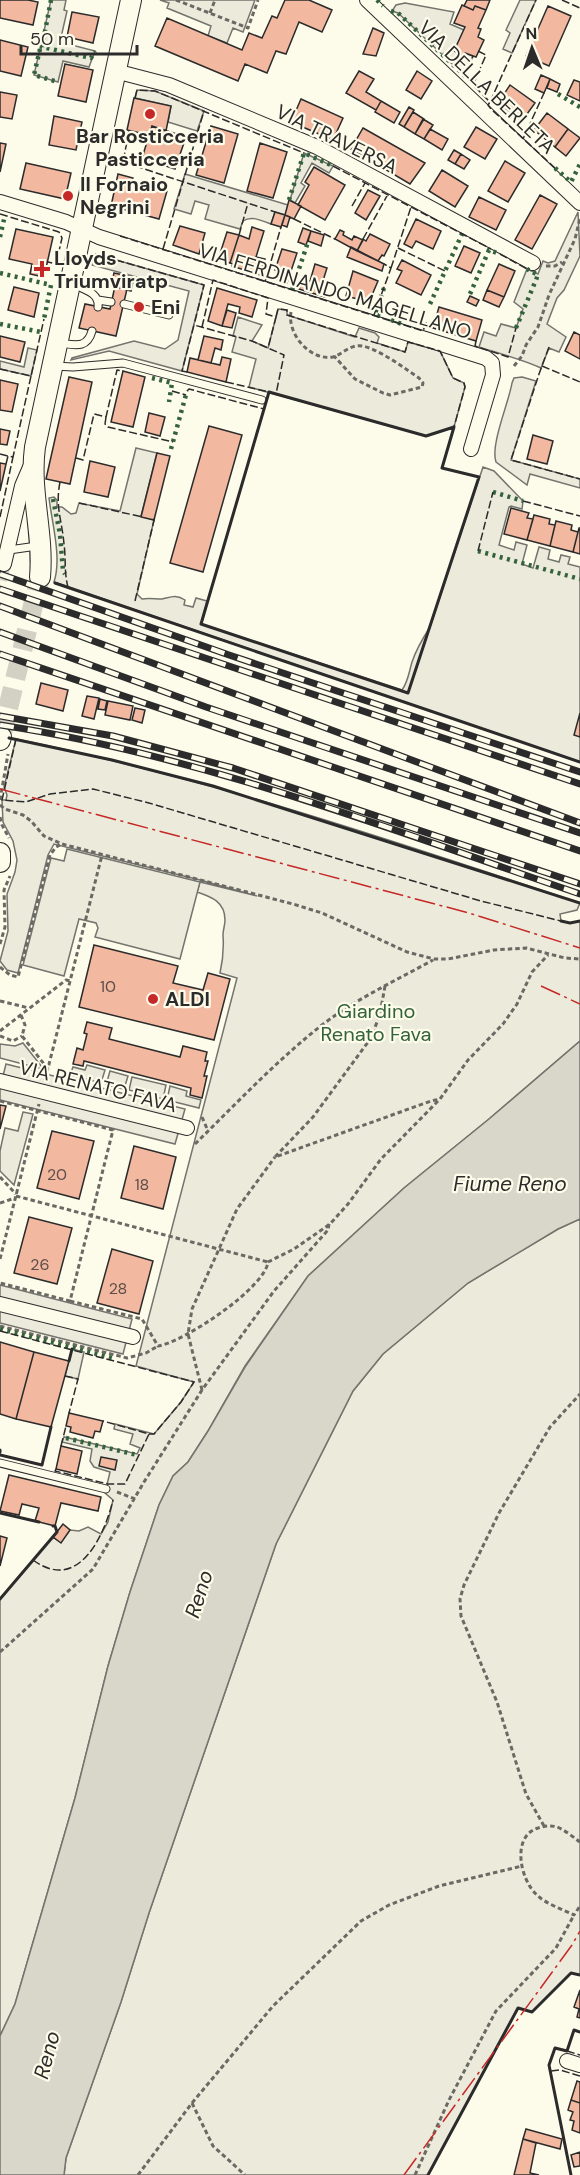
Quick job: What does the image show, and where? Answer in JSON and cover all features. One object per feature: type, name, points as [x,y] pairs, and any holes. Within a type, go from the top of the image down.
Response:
[{"type":"main road","points":[[40,577],[40,546],[34,499],[34,458],[131,0]]},
{"type":"main road","points":[[5,848],[6,868]]},
{"type":"street","name":"VIA DELLA BERLETA","points":[[367,0],[579,197]]},
{"type":"street","name":"VIA TRAVERSA","points":[[115,71],[169,84],[317,147],[533,263]]},
{"type":"street","name":"VIA FERDINANDO MAGELLANO","points":[[0,202],[66,222],[99,237],[486,358],[492,363],[493,375],[471,449]]},
{"type":"street","points":[[4,564],[4,549],[22,486],[34,458]]},
{"type":"street","name":"VIA RENATO FAVA","points":[[0,1081],[186,1128]]},
{"type":"street","points":[[0,1304],[133,1338]]},
{"type":"lane","points":[[70,282],[96,296],[98,304],[111,302]]},
{"type":"lane","points":[[124,304],[169,315]]},
{"type":"lane","points":[[57,342],[77,345],[86,343],[90,340],[92,331]]},
{"type":"lane","points":[[52,365],[74,367],[123,363],[262,400]]},
{"type":"lane","points":[[4,549],[40,546]]},
{"type":"lane","points":[[0,1463],[106,1489]]},
{"type":"path","points":[[176,0],[248,28],[258,0]]},
{"type":"path","points":[[210,13],[215,0]]},
{"type":"path","points":[[514,366],[538,327],[549,296],[575,239],[580,218]]},
{"type":"path","points":[[294,298],[290,319],[296,338],[311,352],[334,356],[354,346],[369,347],[418,378],[423,383],[422,387],[390,394],[383,393],[348,374],[334,356]]},
{"type":"path","points":[[0,800],[3,742]]},
{"type":"path","points":[[0,805],[23,815],[44,836],[62,844],[322,913],[408,952],[434,959],[448,959],[494,950],[526,948],[548,955],[580,959]]},
{"type":"path","points":[[0,817],[4,830],[5,848]]},
{"type":"path","points":[[0,968],[18,977],[50,855],[56,847],[62,844]]},
{"type":"path","points":[[0,1259],[102,855]]},
{"type":"path","points":[[0,944],[5,927],[6,868]]},
{"type":"path","points":[[0,1177],[16,1196],[268,1262],[294,1249],[330,1224],[348,1204],[381,1159],[440,1099],[468,1060],[508,1017],[518,1004],[532,972],[548,955]]},
{"type":"path","points":[[195,1144],[282,1059],[323,1025],[361,999],[434,959]]},
{"type":"path","points":[[0,1031],[66,980],[71,981]]},
{"type":"path","points":[[202,1390],[188,1334],[192,1309],[237,1209],[275,1157],[313,1117],[371,1038],[380,1014],[385,986]]},
{"type":"path","points":[[0,1007],[2,1002],[29,1008]]},
{"type":"path","points":[[0,1036],[13,1041],[22,1036],[25,1025],[21,1015]]},
{"type":"path","points":[[22,1036],[48,1069]]},
{"type":"path","points":[[275,1157],[440,1099]]},
{"type":"path","points":[[0,1101],[113,1130],[70,1301]]},
{"type":"path","points":[[202,1117],[208,1131]]},
{"type":"path","points":[[0,1203],[16,1196]]},
{"type":"path","points":[[0,1652],[93,1569],[202,1390],[274,1291],[328,1230],[330,1224]]},
{"type":"path","points":[[0,1326],[128,1358],[146,1353],[188,1334],[218,1315],[266,1273],[268,1262]]},
{"type":"path","points":[[0,1283],[142,1319],[158,1346]]},
{"type":"path","points":[[544,1826],[526,1794],[497,1702],[461,1616],[460,1599],[499,1513],[550,1427],[580,1394]]},
{"type":"path","points":[[106,1489],[135,1499]]},
{"type":"path","points":[[574,1915],[537,1895],[528,1883],[522,1866],[520,1850],[524,1838],[532,1830],[544,1826],[555,1826],[580,1842]]},
{"type":"path","points":[[138,2175],[192,2103],[273,2006],[362,1921],[389,1905],[439,1886],[522,1866]]},
{"type":"path","points":[[415,2175],[449,2100],[496,2011],[556,1948],[580,1906]]},
{"type":"path","points":[[192,2103],[213,2146],[245,2175]]},
{"type":"green space","points":[[51,0],[66,0],[64,10],[67,11],[60,42],[95,51],[89,67],[63,61],[58,82],[34,75]]},
{"type":"green space","points":[[160,0],[255,0],[243,32],[233,28],[227,43],[208,36],[211,26],[167,8],[169,3]]},
{"type":"green space","points":[[520,0],[536,0],[512,53],[503,49],[510,33],[506,30]]},
{"type":"green space","points":[[405,3],[454,12],[450,24],[464,30],[464,55],[465,53],[473,56],[465,76],[398,13],[392,11],[396,5]]},
{"type":"green space","points":[[137,90],[155,91],[204,111],[197,131],[168,122],[171,106],[135,98]]},
{"type":"green space","points":[[304,153],[333,166],[329,173],[312,163],[301,183],[305,186],[295,203],[290,200]]},
{"type":"green space","points":[[185,174],[288,205],[285,215],[275,212],[271,224],[257,219],[246,219],[240,229],[205,219],[209,205],[195,201],[191,214],[174,209]]},
{"type":"green space","points":[[578,212],[580,256],[564,290],[557,298],[547,324],[566,337],[559,352],[549,348],[541,368],[479,347],[484,332],[496,336],[501,324],[516,328],[523,309],[514,302],[527,269],[538,274],[543,261],[548,263],[555,261]]},
{"type":"green space","points":[[95,254],[204,285],[182,371],[109,351],[71,360],[134,341],[165,349],[178,340],[189,291],[92,265]]},
{"type":"green space","points":[[278,309],[287,310],[287,315],[355,337],[359,328],[375,333],[379,337],[377,343],[405,352],[408,342],[440,351],[453,378],[464,383],[465,387],[454,427],[426,436],[249,387],[256,359],[232,352],[238,317],[262,325],[252,341],[268,348]]},
{"type":"green space","points":[[28,348],[37,350],[31,376],[0,369],[0,361],[24,367]]},
{"type":"green space","points":[[522,377],[536,381],[511,460],[580,479],[580,488],[530,474],[527,485],[496,462],[498,435],[512,383],[514,378]]},
{"type":"green space","points":[[136,448],[157,453],[141,516],[154,520],[137,594],[142,599],[176,597],[185,600],[184,605],[193,607],[196,598],[207,601],[201,624],[402,690],[416,653],[430,627],[483,467],[494,471],[523,501],[522,509],[509,507],[499,545],[514,550],[516,542],[527,545],[522,564],[533,568],[539,547],[550,550],[548,559],[559,562],[561,555],[570,557],[568,564],[580,567],[580,762],[54,582],[57,551],[49,498],[54,497],[57,500],[57,507],[62,507],[71,514],[76,513],[79,503],[120,511]]},
{"type":"green space","name":"Giardino Renato Fava","points":[[16,739],[159,772],[300,812],[580,903],[577,910],[560,914],[561,921],[570,923],[580,921],[580,1041],[404,1188],[308,1276],[245,1366],[188,1462],[173,1476],[159,1505],[130,1592],[108,1666],[75,1798],[15,2004],[0,2036],[0,1599],[53,1537],[61,1542],[70,1530],[79,1531],[88,1527],[101,1534],[108,1522],[113,1500],[105,1493],[110,1472],[94,1467],[90,1461],[92,1449],[62,1442],[64,1437],[137,1454],[140,1448],[130,1444],[133,1434],[114,1429],[115,1424],[154,1434],[181,1402],[194,1382],[136,1366],[237,978],[220,973],[225,920],[223,909],[217,901],[197,892],[200,882],[257,896],[54,844],[48,855],[18,973],[7,970],[0,961],[8,931],[7,894],[17,860],[13,841],[3,822],[2,800],[6,800],[4,787]]},
{"type":"green space","points":[[23,1043],[42,1069],[0,1058],[0,1044],[15,1046]]},
{"type":"green space","points":[[87,1065],[105,1070],[101,1083],[70,1075],[73,1067],[85,1070]]},
{"type":"green space","points":[[110,1071],[128,1076],[124,1089],[106,1085]]},
{"type":"green space","points":[[132,1077],[166,1085],[163,1099],[129,1090]]},
{"type":"green space","points":[[170,1086],[187,1091],[186,1096],[201,1100],[199,1108],[167,1100]]},
{"type":"green space","points":[[23,1112],[33,1114],[14,1185],[0,1171],[0,1151],[5,1128],[18,1131]]},
{"type":"green space","points":[[580,1219],[580,1975],[571,1973],[532,2012],[518,2008],[428,2175],[64,2175],[66,2158],[276,1544],[353,1391],[383,1354],[468,1283],[558,1229]]},
{"type":"green space","points":[[72,1349],[84,1352],[78,1379],[65,1376]]},
{"type":"shaded area","points":[[67,849],[200,882],[180,959],[95,937],[98,928],[96,923],[79,919],[64,976],[23,965],[51,858],[64,861]]},
{"type":"shaded area","points":[[6,1064],[185,1109],[175,1144],[0,1100],[0,1088]]},
{"type":"shaded area","points":[[0,1285],[132,1319],[123,1354],[0,1323]]},
{"type":"water","name":"Fiume Reno","points":[[580,1041],[580,1219],[558,1229],[468,1283],[383,1354],[353,1391],[276,1544],[66,2158],[64,2175],[0,2175],[0,2036],[15,2004],[75,1798],[108,1666],[130,1592],[159,1505],[173,1476],[188,1462],[245,1367],[308,1276],[404,1188]]},
{"type":"building","points":[[0,0],[38,2],[33,25],[0,18]]},
{"type":"building","points":[[285,0],[309,0],[332,10],[322,32],[299,22],[286,54],[276,51],[267,73],[245,64],[238,81],[155,46],[167,18],[242,50],[249,33],[262,38],[272,16],[277,18]]},
{"type":"building","points":[[467,0],[490,0],[486,10],[475,6],[473,10],[464,6]]},
{"type":"building","points":[[462,5],[473,10],[475,6],[486,10],[478,28],[481,29],[478,37],[484,40],[476,57],[465,53],[464,56],[454,51],[465,27],[454,23]]},
{"type":"building","points":[[548,6],[571,16],[549,66],[526,56]]},
{"type":"building","points":[[72,12],[99,17],[93,43],[67,37]]},
{"type":"building","points":[[373,28],[384,33],[376,56],[363,54]]},
{"type":"building","points":[[0,40],[28,47],[21,76],[0,71]]},
{"type":"building","points":[[65,64],[93,70],[86,102],[58,96]]},
{"type":"building","points":[[359,71],[374,79],[366,92],[381,101],[376,110],[346,93]]},
{"type":"building","points":[[417,71],[432,81],[421,99],[406,90]]},
{"type":"building","points":[[541,75],[550,79],[544,93],[535,89]]},
{"type":"building","points":[[550,79],[560,84],[557,92],[547,88]]},
{"type":"building","points":[[574,80],[580,82],[580,101],[567,95]]},
{"type":"building","points":[[510,85],[535,103],[522,121],[498,103]]},
{"type":"building","points":[[0,92],[17,95],[12,119],[0,117]]},
{"type":"building","name":"Bar Rosticceria Pasticceria","points":[[134,98],[171,106],[166,131],[152,126],[149,135],[127,130]]},
{"type":"building","points":[[301,99],[343,118],[333,140],[291,122]]},
{"type":"building","points":[[381,101],[400,112],[394,123],[375,112]]},
{"type":"building","points":[[409,107],[414,110],[404,127],[399,124]]},
{"type":"building","points":[[413,112],[424,119],[415,134],[404,127]]},
{"type":"building","points":[[547,113],[568,129],[555,147],[534,130]]},
{"type":"building","points":[[54,116],[82,122],[76,150],[49,145]]},
{"type":"building","points":[[423,119],[433,125],[424,139],[415,134]]},
{"type":"building","points":[[152,126],[186,137],[175,169],[142,158]]},
{"type":"building","points":[[211,126],[238,134],[224,183],[196,175]]},
{"type":"building","points":[[476,127],[497,139],[485,159],[464,147]]},
{"type":"building","points":[[363,128],[425,163],[410,184],[351,149]]},
{"type":"building","points":[[430,129],[448,139],[442,150],[424,139]]},
{"type":"building","points":[[568,129],[580,138],[566,156],[555,147]]},
{"type":"building","points":[[0,143],[6,144],[0,172]]},
{"type":"building","points":[[260,143],[287,152],[273,198],[247,191]]},
{"type":"building","points":[[454,150],[461,154],[455,164],[448,160]]},
{"type":"building","points":[[461,154],[470,160],[464,169],[455,164]]},
{"type":"building","points":[[505,161],[525,173],[508,202],[488,191]]},
{"type":"building","points":[[26,163],[71,173],[65,199],[20,189]]},
{"type":"building","points":[[314,167],[345,185],[325,220],[298,205],[309,185],[305,182]]},
{"type":"building","points":[[442,170],[468,186],[455,207],[429,191]]},
{"type":"building","points":[[118,174],[133,178],[132,184],[167,191],[159,219],[111,206]]},
{"type":"building","points":[[368,190],[380,196],[366,220],[355,213]]},
{"type":"building","points":[[540,195],[557,204],[532,249],[515,240]]},
{"type":"building","points":[[479,197],[506,210],[496,230],[469,217]]},
{"type":"building","points":[[289,200],[301,206],[294,219],[285,215]]},
{"type":"building","points":[[275,212],[285,215],[281,227],[271,224]]},
{"type":"building","points":[[285,215],[290,217],[287,227],[282,225]]},
{"type":"building","points":[[416,219],[441,231],[433,249],[416,241],[412,248],[404,244]]},
{"type":"building","points":[[180,226],[205,233],[199,254],[173,245]]},
{"type":"building","points":[[252,227],[264,231],[256,257],[265,259],[260,275],[232,266],[233,264],[230,263],[239,235],[249,239]]},
{"type":"building","points":[[303,228],[311,231],[306,245],[298,242]]},
{"type":"building","points":[[16,229],[53,237],[44,277],[30,274],[32,264],[9,259]]},
{"type":"building","points":[[340,230],[344,232],[343,235],[352,240],[354,236],[363,240],[357,251],[335,239]]},
{"type":"building","points":[[311,231],[324,235],[321,246],[308,241]]},
{"type":"building","points":[[227,232],[239,235],[230,263],[218,260]]},
{"type":"building","points":[[370,234],[390,244],[384,256],[382,255],[378,261],[357,251],[363,239],[366,241]]},
{"type":"building","points":[[464,246],[480,253],[471,273],[455,266]]},
{"type":"building","points":[[351,247],[384,264],[382,271],[347,257]]},
{"type":"building","points":[[282,249],[297,253],[287,283],[276,279],[279,271],[275,270]]},
{"type":"building","points":[[402,260],[431,275],[421,295],[396,283],[402,271],[397,269]]},
{"type":"building","points":[[315,264],[327,268],[321,287],[327,289],[325,297],[299,289],[302,279],[310,281]]},
{"type":"building","points":[[499,264],[515,271],[504,297],[487,290]]},
{"type":"building","points":[[353,271],[378,281],[369,302],[346,296]]},
{"type":"building","points":[[114,273],[134,277],[131,291],[111,286]]},
{"type":"building","points":[[115,286],[127,289],[116,336],[79,328],[85,304],[110,309]]},
{"type":"building","points":[[14,287],[39,293],[34,317],[8,310]]},
{"type":"building","points":[[217,288],[257,300],[252,317],[239,313],[240,307],[228,304],[222,326],[208,321]]},
{"type":"building","points":[[487,290],[504,297],[499,307],[483,300]]},
{"type":"building","points":[[470,296],[479,300],[476,306],[467,302]]},
{"type":"building","points":[[439,307],[482,320],[476,341],[433,328]]},
{"type":"building","points":[[227,310],[236,313],[232,328],[222,326]]},
{"type":"building","points":[[574,332],[580,335],[580,359],[565,351]]},
{"type":"building","points":[[0,336],[25,342],[20,362],[0,357]]},
{"type":"building","points":[[204,336],[223,340],[221,350],[215,348],[211,363],[198,360]]},
{"type":"building","points":[[222,357],[231,359],[226,382],[187,372],[190,358],[220,365]]},
{"type":"building","points":[[123,371],[145,377],[133,427],[111,422]]},
{"type":"building","points":[[69,377],[92,382],[70,484],[46,479]]},
{"type":"building","points":[[0,380],[18,384],[12,412],[0,410]]},
{"type":"building","points":[[149,413],[165,417],[160,436],[145,432]]},
{"type":"building","points":[[209,426],[242,435],[203,572],[170,563]]},
{"type":"building","points":[[0,429],[10,431],[7,445],[0,444]]},
{"type":"building","points":[[533,435],[553,441],[547,464],[527,459]]},
{"type":"building","points":[[157,453],[170,456],[154,520],[141,517]]},
{"type":"building","points":[[90,461],[115,467],[108,497],[84,492]]},
{"type":"building","points":[[0,463],[6,464],[0,491]]},
{"type":"building","points":[[511,508],[529,513],[527,518],[533,519],[527,540],[504,534]]},
{"type":"building","points":[[534,515],[550,519],[549,524],[555,525],[550,546],[527,540]]},
{"type":"building","points":[[556,521],[572,525],[571,530],[578,532],[573,552],[550,546]]},
{"type":"building","points":[[580,528],[580,554],[573,552]]},
{"type":"building","points":[[41,683],[68,690],[63,711],[36,704]]},
{"type":"building","points":[[87,696],[99,698],[94,719],[82,716]]},
{"type":"building","points":[[100,699],[107,701],[105,710],[98,709]]},
{"type":"building","points":[[108,701],[133,706],[130,720],[105,715]]},
{"type":"building","points":[[135,708],[145,710],[142,723],[132,720]]},
{"type":"building","points":[[580,713],[580,737],[574,735]]},
{"type":"building","name":"ALDI","points":[[94,945],[178,966],[173,983],[203,990],[208,973],[230,979],[214,1040],[79,1007]]},
{"type":"building","points":[[87,1022],[112,1028],[109,1039],[180,1057],[183,1046],[207,1052],[205,1061],[208,1061],[204,1076],[207,1076],[202,1098],[190,1095],[191,1088],[84,1061],[83,1066],[73,1064],[77,1048],[83,1050]]},
{"type":"building","points":[[0,1105],[6,1106],[0,1129]]},
{"type":"building","points":[[52,1131],[94,1141],[79,1199],[37,1188]]},
{"type":"building","points":[[134,1146],[176,1157],[163,1209],[121,1198]]},
{"type":"building","points":[[29,1217],[72,1228],[57,1284],[14,1273]]},
{"type":"building","points":[[112,1249],[153,1261],[139,1314],[97,1303]]},
{"type":"building","points":[[0,1342],[34,1352],[16,1419],[0,1414]]},
{"type":"building","points":[[34,1352],[69,1361],[51,1427],[16,1419]]},
{"type":"building","points":[[69,1413],[103,1421],[100,1432],[95,1431],[93,1438],[70,1432],[71,1427],[66,1426]]},
{"type":"building","points":[[61,1446],[82,1451],[77,1474],[56,1469]]},
{"type":"building","points":[[101,1457],[117,1460],[115,1470],[99,1466]]},
{"type":"building","points":[[9,1475],[101,1497],[98,1511],[61,1503],[55,1526],[35,1521],[39,1508],[22,1504],[19,1515],[0,1511]]},
{"type":"building","points":[[63,1524],[70,1530],[61,1543],[53,1537]]},
{"type":"building","points":[[0,1536],[7,1538],[0,1566]]},
{"type":"building","points":[[580,1990],[580,2018],[577,2017],[579,2009],[574,2007]]},
{"type":"building","points":[[577,2081],[580,2082],[580,2103],[571,2100]]},
{"type":"building","points":[[571,2100],[580,2103],[580,2133],[572,2130],[574,2121],[570,2120],[573,2112],[568,2110]]},
{"type":"building","points":[[526,2129],[562,2139],[560,2149],[523,2139]]},
{"type":"building","points":[[523,2139],[536,2143],[530,2173],[539,2175],[514,2175]]},
{"type":"building","points":[[580,2152],[580,2166],[574,2167],[571,2155]]},
{"type":"tunnel","points":[[0,580],[4,564]]},
{"type":"tunnel","points":[[1,737],[40,577]]},
{"type":"railway","points":[[0,574],[229,655],[580,772]]},
{"type":"railway","points":[[0,589],[580,784]]},
{"type":"railway","points":[[0,606],[580,823]]},
{"type":"railway","points":[[0,632],[206,707],[580,833]]},
{"type":"railway","points":[[0,654],[580,851]]},
{"type":"railway","points":[[0,716],[113,736],[233,768],[580,884]]},
{"type":"railway","points":[[0,725],[75,738],[221,775],[293,796],[580,894]]},
{"type":"hedge","points":[[51,0],[42,47],[91,58],[95,51]]},
{"type":"hedge","points":[[377,0],[383,6]]},
{"type":"hedge","points":[[391,11],[398,13],[464,75],[468,68]]},
{"type":"hedge","points":[[40,49],[34,75],[58,82]]},
{"type":"hedge","points":[[558,94],[580,107]]},
{"type":"hedge","points":[[289,200],[304,153],[333,166]]},
{"type":"hedge","points":[[555,168],[571,182],[580,164]]},
{"type":"hedge","points":[[0,237],[5,215]]},
{"type":"hedge","points":[[430,304],[462,234]]},
{"type":"hedge","points":[[292,290],[308,242]]},
{"type":"hedge","points":[[470,294],[489,250],[500,254]]},
{"type":"hedge","points":[[516,328],[538,275],[527,269]]},
{"type":"hedge","points":[[0,273],[51,285],[44,319]]},
{"type":"hedge","points":[[384,288],[375,314],[384,318]]},
{"type":"hedge","points":[[391,320],[405,325]]},
{"type":"hedge","points":[[0,324],[41,332]]},
{"type":"hedge","points":[[152,378],[172,383],[169,402]]},
{"type":"hedge","points":[[171,449],[187,391]]},
{"type":"hedge","points":[[493,492],[523,501]]},
{"type":"hedge","points":[[53,499],[65,574]]},
{"type":"hedge","points":[[478,551],[580,579]]},
{"type":"hedge","points":[[0,1329],[116,1359]]},
{"type":"hedge","points":[[66,1438],[137,1455]]},
{"type":"fence","points":[[490,102],[536,0]]},
{"type":"fence","points":[[562,0],[580,8]]},
{"type":"fence","points":[[478,51],[486,55],[473,85],[490,102],[488,105],[491,109],[555,168]]},
{"type":"fence","points":[[468,68],[473,56]]},
{"type":"fence","points":[[135,98],[137,90],[155,91],[304,153]]},
{"type":"fence","points":[[523,139],[544,93]]},
{"type":"fence","points":[[163,249],[204,111]]},
{"type":"fence","points":[[129,131],[123,162],[275,212]]},
{"type":"fence","points":[[333,166],[491,249]]},
{"type":"fence","points":[[352,206],[365,183]]},
{"type":"fence","points":[[363,239],[388,194]]},
{"type":"fence","points":[[239,235],[248,203]]},
{"type":"fence","points":[[391,268],[411,207]]},
{"type":"fence","points":[[0,214],[59,232],[62,238],[56,264],[48,262]]},
{"type":"fence","points":[[294,219],[335,239]]},
{"type":"fence","points":[[265,282],[281,227]]},
{"type":"fence","points":[[120,236],[423,331],[426,323],[434,325]]},
{"type":"fence","points":[[398,248],[445,271]]},
{"type":"fence","points":[[95,254],[204,285],[194,325]]},
{"type":"fence","points":[[500,254],[527,269]]},
{"type":"fence","points":[[374,315],[391,268],[384,264]]},
{"type":"fence","points":[[202,327],[213,280],[268,298],[266,314],[276,317],[268,348]]},
{"type":"fence","points":[[276,317],[278,309],[287,310],[287,315],[405,352],[408,342],[440,351],[453,378],[464,383],[465,387],[454,427]]},
{"type":"fence","points":[[0,369],[31,376],[44,319]]},
{"type":"fence","points":[[187,372],[182,371],[194,325],[252,341],[284,355],[276,394]]},
{"type":"fence","points":[[476,341],[475,346],[508,357],[516,328]]},
{"type":"fence","points":[[549,347],[511,460],[580,479]]},
{"type":"fence","points":[[542,366],[580,382]]},
{"type":"fence","points":[[76,458],[83,460],[94,414],[106,417],[117,370],[123,371]]},
{"type":"fence","points":[[6,464],[8,456],[13,457],[31,376]]},
{"type":"fence","points":[[226,382],[269,392]]},
{"type":"fence","points":[[187,391],[189,389],[264,409]]},
{"type":"fence","points":[[172,391],[186,395]]},
{"type":"fence","points":[[106,417],[105,424],[108,427],[173,442]]},
{"type":"fence","points":[[0,454],[8,456]]},
{"type":"fence","points":[[0,517],[13,457]]},
{"type":"fence","points":[[60,482],[59,506],[68,587]]},
{"type":"fence","points":[[478,551],[493,492]]},
{"type":"fence","points":[[523,501],[580,516]]},
{"type":"fence","points":[[79,503],[143,517]]},
{"type":"fence","points":[[135,601],[155,516]]},
{"type":"fence","points":[[16,739],[2,800],[26,802],[50,794],[93,789],[149,803],[481,901],[561,921]]},
{"type":"fence","points":[[0,1331],[194,1382],[181,1402],[154,1434],[149,1434]]},
{"type":"fence","points":[[65,1376],[78,1379],[69,1413]]},
{"type":"fence","points":[[56,1469],[55,1471],[108,1484],[125,1484],[149,1434],[103,1421]]},
{"type":"fence","points":[[61,1446],[66,1426]]},
{"type":"fence","points":[[33,1560],[49,1568],[63,1570],[76,1565],[96,1544],[113,1500]]},
{"type":"fence","points":[[567,2051],[580,2055]]},
{"type":"fence","points":[[551,2071],[560,2070],[580,2076]]},
{"type":"wall","points":[[269,392],[426,436],[454,427],[442,468],[479,477],[408,693],[201,624],[269,392]]},
{"type":"wall","points":[[55,583],[580,762]]},
{"type":"wall","points":[[9,738],[112,760],[213,786],[580,903]]},
{"type":"wall","points":[[561,921],[570,923],[580,921]]},
{"type":"wall","points":[[69,1361],[72,1349]]},
{"type":"wall","points":[[0,1455],[42,1465],[51,1427]]},
{"type":"wall","points":[[0,1513],[39,1522]]},
{"type":"wall","points":[[0,1599],[57,1532],[53,1526]]},
{"type":"wall","points":[[428,2175],[518,2008],[532,2012],[571,1973],[580,1975]]},
{"type":"wall","points":[[571,2175],[549,2065],[555,2048],[567,2051],[574,2030],[580,2032]]},
{"type":"power","points":[[0,789],[469,913],[580,948]]},
{"type":"power","points":[[541,986],[580,1004]]},
{"type":"power","points":[[404,2175],[580,1931]]},
{"type":"place","name":"Bar Rosticceria Pasticceria","points":[[150,114]]},
{"type":"place","name":"Il Fornaio Negrini","points":[[68,196]]},
{"type":"place","name":"Lloyds Triumviratp","points":[[42,269]]},
{"type":"place","name":"Eni","points":[[139,307]]},
{"type":"place","name":"ALDI","points":[[153,999]]},
{"type":"water label","name":"Reno","points":[[199,1594]]},
{"type":"water label","name":"Reno","points":[[47,2055]]}]
